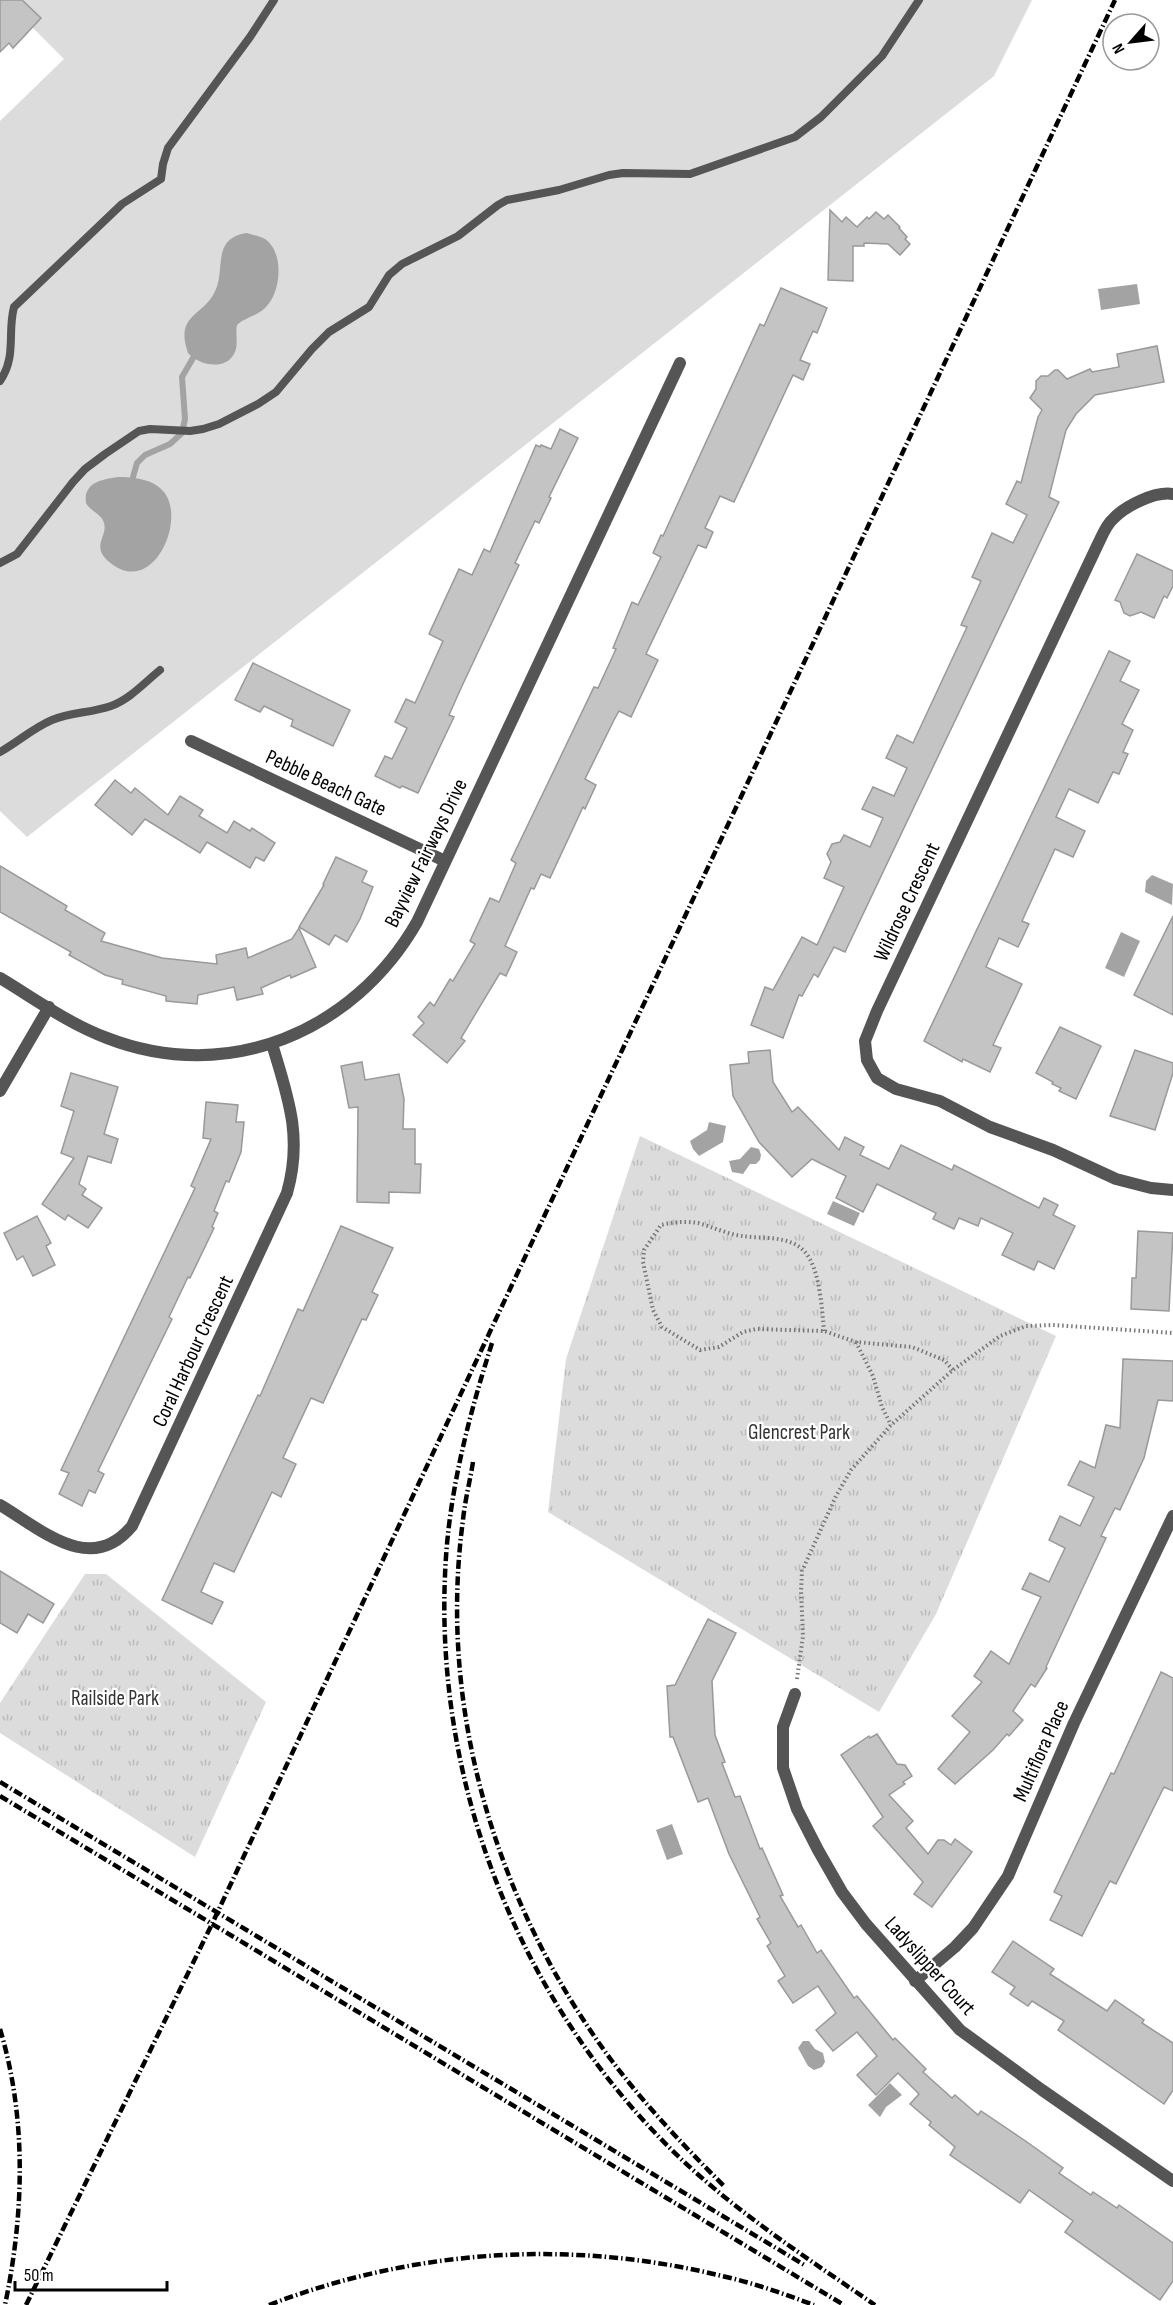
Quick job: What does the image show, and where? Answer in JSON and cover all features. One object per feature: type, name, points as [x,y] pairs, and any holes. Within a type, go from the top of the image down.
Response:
[{"type":"street","name":"Bayview Fairways Drive","points":[[0,978],[77,1024],[108,1038],[140,1048],[173,1054],[209,1055],[242,1051],[272,1044],[296,1035],[338,1011],[380,974],[405,941],[445,861],[680,363]]},
{"type":"street","name":"Wildrose Crescent","points":[[1173,494],[1149,497],[1112,519],[1098,544],[877,1011],[865,1041],[867,1059],[877,1078],[896,1089],[940,1101],[990,1127],[1053,1150],[1116,1179],[1151,1188],[1173,1190]]},
{"type":"street","name":"Pebble Beach Gate","points":[[191,741],[445,861]]},
{"type":"street","points":[[0,1091],[49,1007]]},
{"type":"street","name":"Coral Harbour Crescent","points":[[0,1505],[61,1542],[83,1549],[94,1550],[115,1542],[132,1526],[282,1207],[291,1180],[295,1155],[295,1131],[291,1107],[272,1044]]},
{"type":"street","name":"Multiflora Place","points":[[915,1981],[956,1947],[973,1928],[1008,1876],[1074,1723],[1173,1516]]},
{"type":"street","name":"Ladyslipper Court","points":[[795,1694],[783,1727],[783,1768],[797,1809],[842,1892],[866,1924],[960,2030],[1173,2181]]},
{"type":"lane","points":[[0,381],[11,359],[10,320],[14,307],[122,204],[161,179],[168,148],[250,37],[274,0]]},
{"type":"lane","points":[[0,563],[17,554],[73,482],[105,454],[138,431],[176,429],[190,431],[219,424],[258,404],[276,392],[329,332],[369,307],[389,275],[402,264],[458,236],[507,200],[559,190],[623,173],[690,174],[795,137],[821,117],[882,56],[919,0]]},
{"type":"lane","points":[[0,752],[54,719],[74,712],[108,707],[120,702],[133,694],[160,670]]},
{"type":"path","points":[[824,1331],[821,1297],[814,1270],[805,1251],[788,1242],[765,1237],[744,1237],[698,1223],[676,1222],[661,1225],[644,1250],[643,1262],[653,1310],[662,1327],[700,1350],[719,1347],[743,1332],[756,1329],[824,1331],[856,1342],[912,1347],[945,1360],[953,1370]]},
{"type":"path","points":[[795,1694],[803,1636],[802,1571],[836,1496],[851,1470],[891,1425],[953,1370],[1000,1336],[1026,1326],[1053,1324],[1173,1333]]},
{"type":"path","points":[[856,1342],[873,1376],[882,1407],[891,1425]]},
{"type":"green space","points":[[5,0],[1032,0],[994,76],[27,837],[0,811],[0,121],[64,59]]},
{"type":"green space","name":"Glencrest Park","points":[[640,1136],[1056,1336],[936,1614],[879,1712],[548,1512],[566,1359]]},
{"type":"green space","name":"Railside Park","points":[[85,1574],[106,1574],[266,1702],[195,1857],[0,1733],[0,1703]]},
{"type":"shaded area","points":[[247,233],[265,239],[276,254],[278,273],[275,293],[265,308],[237,325],[236,347],[230,359],[218,364],[198,361],[188,353],[185,330],[188,323],[211,298],[216,289],[224,247],[236,236]]},
{"type":"shaded area","points":[[1137,284],[1140,304],[1101,310],[1098,289]]},
{"type":"shaded area","points":[[119,477],[136,478],[153,483],[162,490],[169,502],[171,518],[169,534],[162,550],[152,563],[139,570],[124,570],[103,556],[100,546],[105,528],[104,523],[86,503],[86,496],[91,486]]},
{"type":"shaded area","points":[[1152,875],[1173,884],[1172,905],[1145,892],[1146,881]]},
{"type":"shaded area","points":[[1121,932],[1140,941],[1124,977],[1105,968]]},
{"type":"shaded area","points":[[709,1122],[726,1126],[723,1142],[699,1156],[690,1141],[707,1130]]},
{"type":"shaded area","points":[[751,1147],[759,1149],[760,1160],[756,1164],[750,1164],[743,1174],[732,1172],[729,1161],[740,1159]]},
{"type":"shaded area","points":[[833,1201],[860,1213],[854,1226],[827,1214]]},
{"type":"shaded area","points":[[672,1824],[683,1854],[667,1860],[656,1830]]},
{"type":"shaded area","points":[[803,2041],[809,2041],[815,2049],[823,2053],[825,2062],[822,2067],[814,2070],[808,2066],[798,2048]]},
{"type":"shaded area","points":[[890,2083],[902,2095],[886,2107],[880,2117],[868,2105]]},
{"type":"building","points":[[0,0],[22,0],[41,18],[13,48],[9,43],[0,52]]},
{"type":"building","points":[[830,210],[842,222],[846,217],[857,227],[876,212],[884,219],[888,215],[900,227],[910,244],[900,255],[888,244],[864,243],[864,246],[853,246],[853,281],[828,280]]},
{"type":"building","points":[[781,288],[827,308],[817,333],[813,331],[800,360],[810,364],[803,380],[793,375],[734,502],[720,496],[705,528],[713,532],[706,548],[698,545],[646,654],[658,660],[631,717],[619,711],[614,720],[585,779],[596,785],[585,809],[583,807],[550,878],[541,874],[534,889],[531,888],[505,946],[517,952],[506,976],[500,973],[461,1038],[465,1041],[447,1063],[413,1035],[424,1023],[418,1017],[430,1002],[434,1006],[450,979],[453,981],[475,944],[470,941],[490,898],[499,902],[516,863],[511,860],[594,687],[598,688],[616,649],[613,648],[632,602],[638,605],[661,557],[653,553],[661,535],[663,536],[760,324],[764,326]]},
{"type":"building","points":[[1157,346],[1164,382],[1095,395],[1076,414],[1066,430],[1049,497],[1059,502],[845,952],[834,947],[818,977],[814,974],[802,996],[799,995],[783,1038],[751,1025],[765,987],[773,990],[802,937],[817,945],[844,887],[824,878],[831,862],[827,854],[832,844],[840,842],[844,835],[870,847],[883,818],[862,809],[873,787],[894,796],[907,768],[886,758],[897,735],[913,743],[967,627],[961,625],[981,581],[972,577],[992,533],[1013,543],[1027,515],[1006,504],[1017,481],[1021,483],[1038,417],[1042,410],[1030,398],[1036,389],[1036,381],[1041,376],[1048,376],[1055,370],[1067,379],[1090,369],[1092,372],[1119,367],[1117,354]]},
{"type":"building","points":[[560,429],[578,438],[539,523],[535,521],[515,563],[519,565],[449,715],[454,717],[418,793],[402,786],[400,788],[375,776],[385,756],[392,759],[407,728],[395,722],[406,699],[415,703],[443,641],[429,634],[459,569],[472,575],[484,549],[490,552],[536,445],[551,449]]},
{"type":"building","points":[[1137,554],[1173,571],[1173,586],[1167,598],[1164,596],[1154,618],[1141,612],[1130,616],[1124,613],[1120,602],[1115,600]]},
{"type":"building","points":[[1109,651],[1130,661],[1120,681],[1139,690],[1122,724],[1133,730],[1123,752],[1128,754],[1119,774],[1113,772],[1098,803],[1069,789],[1056,817],[1085,831],[1073,857],[1055,849],[1022,921],[1029,924],[1018,947],[999,938],[986,967],[1022,984],[993,1045],[1001,1048],[990,1072],[963,1059],[962,1062],[924,1041]]},
{"type":"building","points":[[253,663],[350,710],[333,746],[291,726],[293,720],[264,706],[260,712],[235,700]]},
{"type":"building","points":[[115,780],[131,793],[135,788],[168,815],[180,796],[203,810],[199,816],[227,833],[234,821],[250,831],[252,828],[275,843],[264,861],[256,857],[250,868],[207,842],[200,853],[145,819],[132,835],[95,805]]},
{"type":"building","points":[[336,857],[367,871],[362,882],[373,887],[360,919],[347,942],[335,935],[329,945],[299,927],[324,885]]},
{"type":"building","points":[[0,866],[67,906],[65,910],[105,933],[101,941],[162,958],[217,964],[216,955],[246,948],[248,958],[292,939],[299,928],[316,967],[291,978],[290,975],[261,988],[263,994],[237,1000],[234,987],[198,995],[197,1004],[166,1001],[166,996],[122,984],[123,980],[105,975],[69,955],[71,952],[0,912]]},
{"type":"building","points":[[1173,916],[1173,1015],[1134,995]]},
{"type":"building","points":[[1060,1027],[1101,1046],[1076,1099],[1059,1091],[1061,1088],[1036,1073]]},
{"type":"building","points":[[770,1050],[773,1082],[792,1112],[798,1107],[839,1150],[845,1137],[864,1147],[860,1155],[889,1169],[901,1145],[952,1170],[954,1165],[1039,1208],[1044,1198],[1058,1205],[1053,1215],[1075,1226],[1054,1269],[1038,1261],[1034,1270],[1002,1255],[1013,1233],[981,1218],[978,1226],[959,1218],[954,1229],[933,1219],[936,1213],[877,1184],[863,1212],[836,1198],[846,1176],[812,1159],[792,1177],[759,1142],[733,1096],[730,1065],[749,1063],[748,1052]]},
{"type":"building","points":[[1135,1050],[1173,1063],[1173,1073],[1155,1130],[1110,1116]]},
{"type":"building","points":[[362,1062],[365,1080],[399,1074],[404,1099],[403,1129],[415,1129],[415,1164],[421,1164],[420,1193],[389,1192],[389,1203],[357,1202],[358,1107],[349,1108],[341,1066]]},
{"type":"building","points":[[71,1073],[118,1087],[104,1134],[118,1139],[111,1163],[88,1156],[79,1184],[86,1189],[82,1195],[102,1208],[88,1228],[68,1215],[65,1220],[42,1204],[74,1158],[61,1153],[74,1111],[61,1106]]},
{"type":"building","points":[[206,1102],[238,1105],[236,1122],[244,1122],[241,1152],[214,1211],[218,1213],[212,1227],[214,1228],[190,1278],[188,1277],[169,1317],[172,1319],[98,1471],[104,1474],[95,1493],[89,1490],[82,1506],[59,1494],[69,1473],[61,1470],[195,1188],[191,1186],[211,1139],[203,1138]]},
{"type":"building","points":[[37,1216],[51,1243],[46,1246],[55,1265],[33,1276],[23,1256],[17,1260],[4,1233]]},
{"type":"building","points":[[341,1226],[393,1248],[372,1292],[378,1295],[366,1320],[362,1319],[323,1403],[311,1398],[283,1458],[296,1464],[281,1497],[272,1492],[234,1572],[214,1563],[201,1592],[223,1602],[212,1624],[162,1600],[258,1395],[260,1396],[298,1309],[303,1311]]},
{"type":"building","points":[[1138,1231],[1173,1233],[1169,1311],[1131,1309],[1132,1278],[1136,1278]]},
{"type":"building","points":[[1123,1359],[1173,1361],[1173,1401],[1158,1400],[1144,1458],[1120,1510],[1115,1508],[1101,1536],[1106,1538],[1047,1668],[1035,1687],[1031,1684],[1013,1711],[1023,1720],[1009,1736],[1007,1734],[993,1750],[955,1784],[938,1769],[970,1732],[952,1716],[982,1682],[974,1676],[991,1651],[1009,1664],[1041,1597],[1022,1589],[1030,1573],[1049,1582],[1065,1548],[1049,1540],[1060,1516],[1080,1526],[1094,1497],[1068,1485],[1080,1461],[1095,1468],[1106,1425],[1120,1428]]},
{"type":"building","points":[[0,1571],[54,1604],[43,1623],[28,1614],[17,1633],[0,1623]]},
{"type":"building","points":[[708,1619],[736,1633],[712,1681],[715,1735],[725,1762],[722,1763],[735,1797],[740,1796],[760,1849],[762,1848],[783,1895],[780,1896],[798,1927],[801,1925],[817,1953],[821,1950],[854,1998],[857,1996],[893,2040],[895,2038],[926,2069],[923,2072],[952,2098],[955,2095],[978,2115],[981,2111],[1063,2168],[1059,2173],[1091,2195],[1093,2192],[1117,2208],[1119,2205],[1173,2243],[1173,2281],[1160,2300],[1065,2232],[1073,2221],[1029,2190],[1020,2203],[950,2155],[955,2147],[929,2125],[931,2122],[910,2104],[919,2094],[898,2073],[876,2095],[857,2075],[877,2056],[857,2032],[833,2051],[816,2030],[836,2013],[818,1986],[793,2003],[778,1981],[785,1976],[767,1946],[771,1943],[757,1919],[760,1917],[729,1854],[708,1798],[698,1802],[673,1737],[670,1737],[667,1686],[675,1685]]},
{"type":"building","points":[[1161,1672],[1173,1678],[1173,1791],[1164,1787],[1116,1884],[1110,1881],[1082,1936],[1050,1920],[1062,1896],[1054,1892],[1111,1773],[1114,1774]]},
{"type":"building","points":[[877,1734],[897,1764],[905,1765],[912,1776],[889,1795],[913,1821],[906,1828],[928,1854],[938,1840],[944,1840],[951,1845],[955,1839],[972,1852],[932,1907],[914,1894],[923,1882],[873,1826],[883,1817],[841,1755],[869,1736],[870,1738]]},
{"type":"building","points":[[1013,1941],[1054,1969],[1050,1974],[1107,2011],[1115,2000],[1144,2020],[1142,2023],[1173,2043],[1173,2090],[1164,2104],[1058,2030],[1064,2021],[1032,2001],[1028,2006],[1010,1994],[1015,1987],[992,1972]]},
{"type":"waterway","points":[[133,477],[137,463],[145,455],[170,444],[182,433],[185,419],[182,377],[193,358]]},
{"type":"railway","points":[[26,2305],[212,1924],[1115,0]]},
{"type":"railway","points":[[492,1343],[475,1400],[455,1486],[445,1575],[446,1653],[455,1729],[471,1805],[495,1879],[526,1949],[564,2017],[609,2080],[660,2138],[684,2162],[736,2206],[875,2305]]},
{"type":"railway","points":[[473,1462],[464,1513],[457,1592],[459,1664],[469,1735],[485,1805],[508,1873],[537,1939],[572,2002],[612,2061],[638,2094],[724,2186]]},
{"type":"railway","points":[[0,1782],[806,2266]]},
{"type":"railway","points":[[0,1796],[844,2305]]},
{"type":"railway","points":[[0,2029],[15,2097],[20,2167],[16,2236],[5,2305]]},
{"type":"railway","points":[[269,2305],[324,2286],[437,2261],[551,2254],[608,2257],[665,2264],[746,2282],[814,2305]]}]
